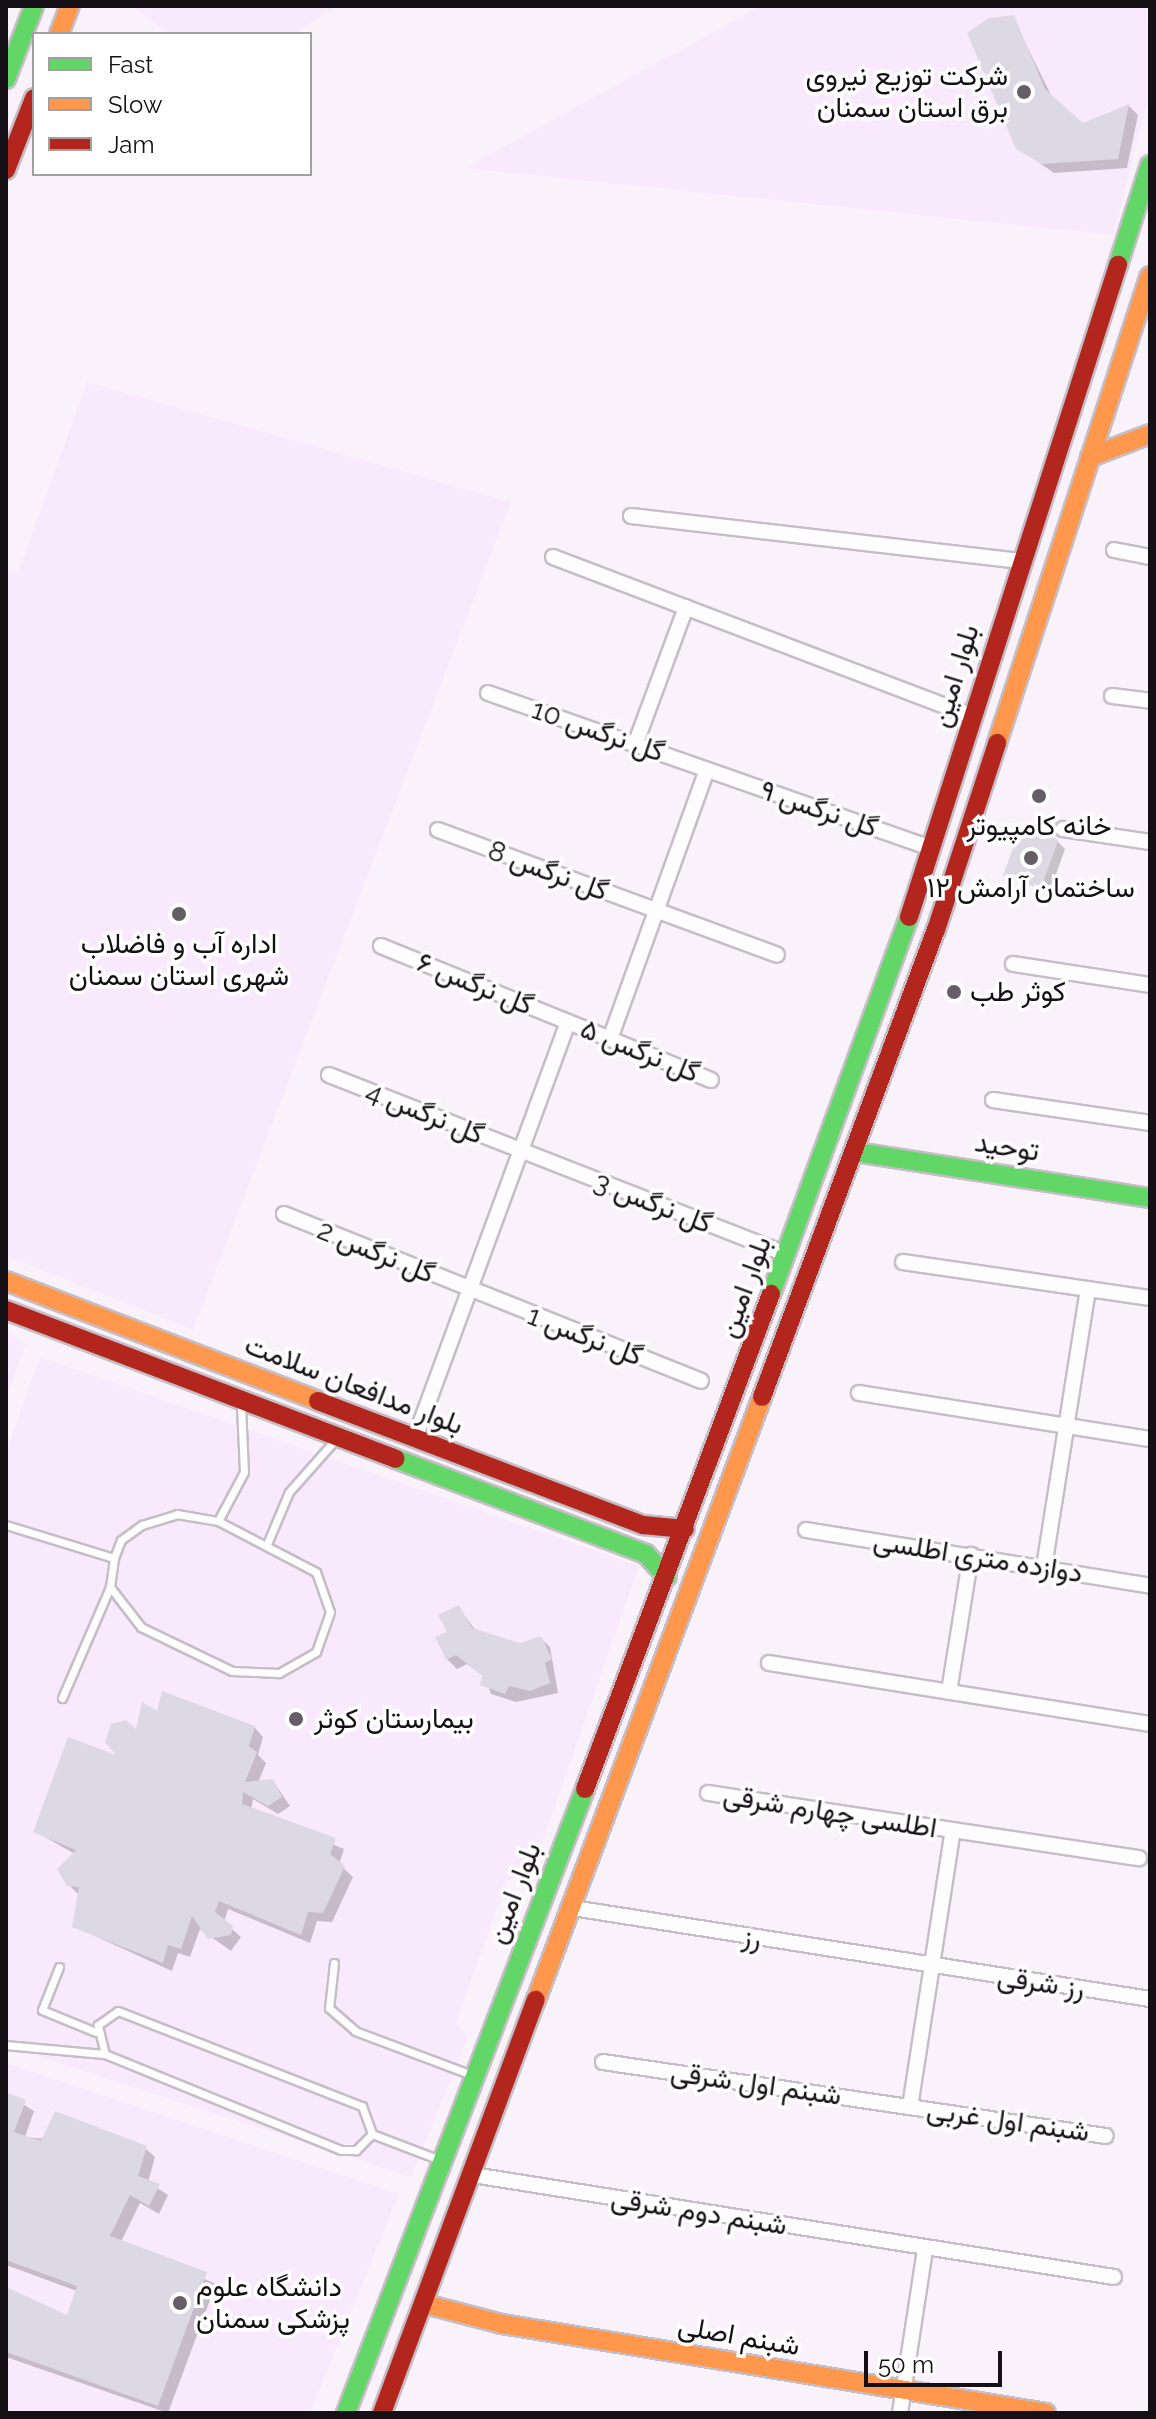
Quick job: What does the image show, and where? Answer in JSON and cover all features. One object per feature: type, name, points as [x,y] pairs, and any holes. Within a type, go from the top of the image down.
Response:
[{"type":"main road","points":[[6,79],[34,6]]},
{"type":"main road","points":[[60,32],[70,6]]},
{"type":"main road","points":[[6,170],[32,103]]},
{"type":"main road","name":"بلوار امین","points":[[346,2413],[667,1577],[908,919],[1020,561],[1150,165]]},
{"type":"main road","name":"بلوار امین","points":[[382,2413],[788,1342],[936,930],[1150,276]]},
{"type":"main road","points":[[1090,457],[1150,434]]},
{"type":"main road","points":[[908,919],[936,930]]},
{"type":"main road","name":"توحید","points":[[856,1152],[1150,1198]]},
{"type":"main road","name":"بلوار مدافعان سلامت","points":[[6,1281],[643,1525],[685,1529]]},
{"type":"main road","name":"بلوار مدافعان سلامت","points":[[6,1310],[635,1550],[659,1563],[667,1577]]},
{"type":"main road","points":[[100,1345],[112,1331],[110,1321]]},
{"type":"main road","points":[[758,1334],[788,1342]]},
{"type":"main road","points":[[153,1365],[150,1355],[162,1342]]},
{"type":"main road","points":[[635,1550],[645,1544],[643,1525]]},
{"type":"main road","points":[[602,1742],[632,1753]]},
{"type":"main road","name":"شبنم اصلی","points":[[425,2304],[903,2392],[1046,2413]]},
{"type":"street","points":[[631,516],[1020,561]]},
{"type":"street","points":[[1114,550],[1150,557]]},
{"type":"street","points":[[553,557],[972,716]]},
{"type":"street","points":[[635,745],[686,607]]},
{"type":"street","name":"گل نرگس 10","points":[[488,693],[707,770]]},
{"type":"street","points":[[1112,696],[1150,701]]},
{"type":"street","points":[[610,1039],[707,770]]},
{"type":"street","name":"گل نرگس ۹","points":[[707,770],[930,848]]},
{"type":"street","points":[[1063,829],[1150,842]]},
{"type":"street","name":"گل نرگس 8","points":[[438,830],[777,955]]},
{"type":"street","name":"گل نرگس ۶","points":[[381,946],[568,1022]]},
{"type":"street","points":[[1013,964],[1150,985]]},
{"type":"street","points":[[415,1438],[568,1022]]},
{"type":"street","name":"گل نرگس ۵","points":[[568,1022],[711,1080]]},
{"type":"street","name":"گل نرگس 4","points":[[329,1075],[520,1152]]},
{"type":"street","points":[[993,1100],[1150,1123]]},
{"type":"street","name":"گل نرگس 3","points":[[520,1152],[786,1254]]},
{"type":"street","name":"گل نرگس 2","points":[[284,1214],[469,1291]]},
{"type":"street","points":[[903,1262],[1150,1298]]},
{"type":"street","points":[[1044,1567],[1088,1289]]},
{"type":"street","name":"گل نرگس 1","points":[[469,1291],[701,1381]]},
{"type":"street","points":[[859,1393],[1150,1439]]},
{"type":"street","name":"دوازده متری اطلسی","points":[[806,1530],[1150,1586]]},
{"type":"street","points":[[949,1692],[971,1555]]},
{"type":"street","points":[[769,1663],[1150,1724]]},
{"type":"street","name":"اطلسی چهارم شرقی","points":[[708,1793],[1139,1858]]},
{"type":"street","points":[[910,2107],[953,1830]]},
{"type":"street","name":"رز","points":[[573,1908],[932,1967]]},
{"type":"street","name":"رز شرقی","points":[[932,1967],[1150,1999]]},
{"type":"street","name":"شبنم اول شرقی","points":[[603,2062],[910,2107]]},
{"type":"street","name":"شبنم اول غربی","points":[[910,2107],[1106,2136]]},
{"type":"street","name":"شبنم دوم شرقی","points":[[473,2175],[1114,2277]]},
{"type":"street","points":[[900,2413],[925,2249]]},
{"type":"lane","points":[[218,1521],[244,1472],[241,1400]]},
{"type":"lane","points":[[267,1544],[289,1492],[338,1437]]},
{"type":"lane","points":[[62,1698],[110,1587],[114,1558],[121,1540],[142,1525],[177,1514],[218,1521],[316,1572],[330,1612],[316,1652],[279,1673],[232,1671],[141,1627],[110,1587]]},
{"type":"lane","points":[[6,1525],[114,1558]]},
{"type":"lane","points":[[334,1963],[329,2008],[355,2031],[474,2076]]},
{"type":"lane","points":[[59,1967],[42,2010],[96,2032],[105,2054]]},
{"type":"lane","points":[[96,2032],[118,2011],[362,2106],[372,2134],[442,2161]]},
{"type":"lane","points":[[6,2045],[105,2054],[341,2150],[356,2150],[372,2134]]},
{"type":"shaded area","points":[[132,6],[337,6],[297,32],[167,32]]},
{"type":"shaded area","points":[[761,6],[1147,6],[1150,92],[1113,235],[465,168]]},
{"type":"shaded area","name":"اداره آب و فاضلاب شهری استان سمنان","points":[[87,382],[511,502],[193,1330],[6,1256],[6,567],[18,573]]},
{"type":"shaded area","points":[[6,1330],[26,1344],[6,1398]]},
{"type":"shaded area","name":"بیمارستان کوثر","points":[[40,1357],[639,1566],[532,1872],[507,1881],[456,2022],[468,2038],[411,2177],[6,2046],[6,1452]]},
{"type":"shaded area","name":"دانشگاه علوم پزشکی سمنان","points":[[6,2063],[399,2194],[310,2413],[6,2413]]},
{"type":"building","name":"شرکت توزیع نیروی برق استان سمنان","points":[[1014,15],[1045,89],[1083,123],[1129,104],[1118,159],[1042,164],[1016,149],[967,33],[989,18]]},
{"type":"building","name":"ساختمان آرامش ۱۲","points":[[1021,826],[1059,840],[1040,889],[1003,876]]},
{"type":"building","points":[[459,1605],[472,1628],[520,1643],[541,1636],[552,1659],[545,1663],[550,1683],[530,1691],[509,1686],[505,1694],[479,1685],[483,1676],[456,1655],[446,1660],[435,1637],[447,1632],[438,1615]]},
{"type":"building","points":[[162,1691],[255,1726],[249,1746],[257,1752],[245,1782],[273,1779],[282,1797],[268,1806],[243,1792],[242,1804],[336,1838],[330,1854],[345,1866],[323,1913],[308,1912],[301,1935],[219,1901],[215,1912],[233,1926],[231,1935],[208,1939],[192,1916],[181,1949],[168,1945],[163,1963],[72,1927],[79,1887],[67,1886],[57,1869],[76,1850],[33,1832],[68,1737],[116,1755],[105,1742],[111,1724],[126,1720],[136,1729],[142,1702],[157,1711]]},
{"type":"building","points":[[6,2092],[26,2100],[14,2132],[41,2141],[55,2111],[147,2146],[138,2176],[160,2184],[149,2206],[130,2195],[110,2236],[207,2272],[158,2406],[6,2352],[6,2287],[67,2315],[77,2286],[6,2260]]},
{"type":"traffic: fast","points":[[6,79],[34,6]]},
{"type":"traffic: fast","points":[[1118,265],[1150,165]]},
{"type":"traffic: fast","points":[[771,1294],[909,917]]},
{"type":"traffic: fast","points":[[856,1152],[1150,1198]]},
{"type":"traffic: fast","points":[[396,1459],[646,1554],[667,1577]]},
{"type":"traffic: fast","points":[[346,2413],[585,1789]]},
{"type":"traffic: slow","points":[[60,32],[70,6]]},
{"type":"traffic: slow","points":[[997,743],[1150,276]]},
{"type":"traffic: slow","points":[[1090,457],[1150,434]]},
{"type":"traffic: slow","points":[[6,1281],[318,1401]]},
{"type":"traffic: slow","points":[[536,2000],[762,1397]]},
{"type":"traffic: slow","points":[[425,2304],[502,2324],[1046,2413]]},
{"type":"traffic: jam","points":[[6,170],[32,103]]},
{"type":"traffic: jam","points":[[909,917],[1118,265]]},
{"type":"traffic: jam","points":[[762,1397],[936,930],[997,743]]},
{"type":"traffic: jam","points":[[585,1789],[771,1294]]},
{"type":"traffic: jam","points":[[6,1310],[396,1459]]},
{"type":"traffic: jam","points":[[318,1401],[643,1525],[685,1529]]},
{"type":"traffic: jam","points":[[382,2413],[536,2000]]},
{"type":"place","name":"شرکت توزیع نیروی برق استان سمنان","points":[[1024,92]]},
{"type":"place","name":"خانه کامپیوتر","points":[[1039,796]]},
{"type":"place","name":"ساختمان آرامش ۱۲","points":[[1031,858]]},
{"type":"place","name":"اداره آب و فاضلاب شهری استان سمنان","points":[[179,914]]},
{"type":"place","name":"کوثر طب","points":[[954,992]]},
{"type":"place","name":"بیمارستان کوثر","points":[[296,1719]]},
{"type":"place","name":"دانشگاه علوم پزشکی سمنان","points":[[180,2303]]}]
